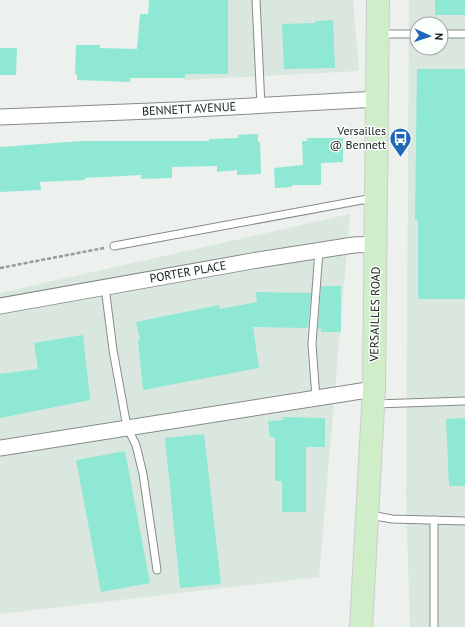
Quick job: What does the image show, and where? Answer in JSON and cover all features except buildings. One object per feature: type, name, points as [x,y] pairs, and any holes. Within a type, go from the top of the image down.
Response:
[{"type":"main road","name":"VERSAILLES ROAD","points":[[362,627],[374,396],[378,0]]},
{"type":"street","name":"BENNETT AVENUE","points":[[0,117],[261,106],[378,99]]},
{"type":"street","name":"PORTER PLACE","points":[[0,306],[354,245],[376,244]]},
{"type":"street","points":[[0,448],[316,398],[374,396]]},
{"type":"lane","points":[[256,0],[261,106]]},
{"type":"lane","points":[[378,34],[409,34]]},
{"type":"lane","points":[[449,34],[465,34]]},
{"type":"lane","points":[[114,246],[377,197]]},
{"type":"lane","points":[[316,398],[312,344],[319,251]]},
{"type":"lane","points":[[105,287],[127,427],[136,444],[143,474],[157,570]]},
{"type":"lane","points":[[374,396],[465,402]]},
{"type":"lane","points":[[368,514],[392,519],[465,521]]},
{"type":"lane","points":[[434,520],[434,627]]},
{"type":"path","points":[[0,268],[114,246]]},
{"type":"shaded area","points":[[190,0],[353,0],[359,71],[184,80]]},
{"type":"shaded area","points":[[409,0],[465,0],[465,627],[410,627],[406,496]]},
{"type":"shaded area","points":[[350,214],[319,577],[0,614],[0,293]]},
{"type":"place","name":"Versailles @ Bennett","points":[[401,158]]}]
